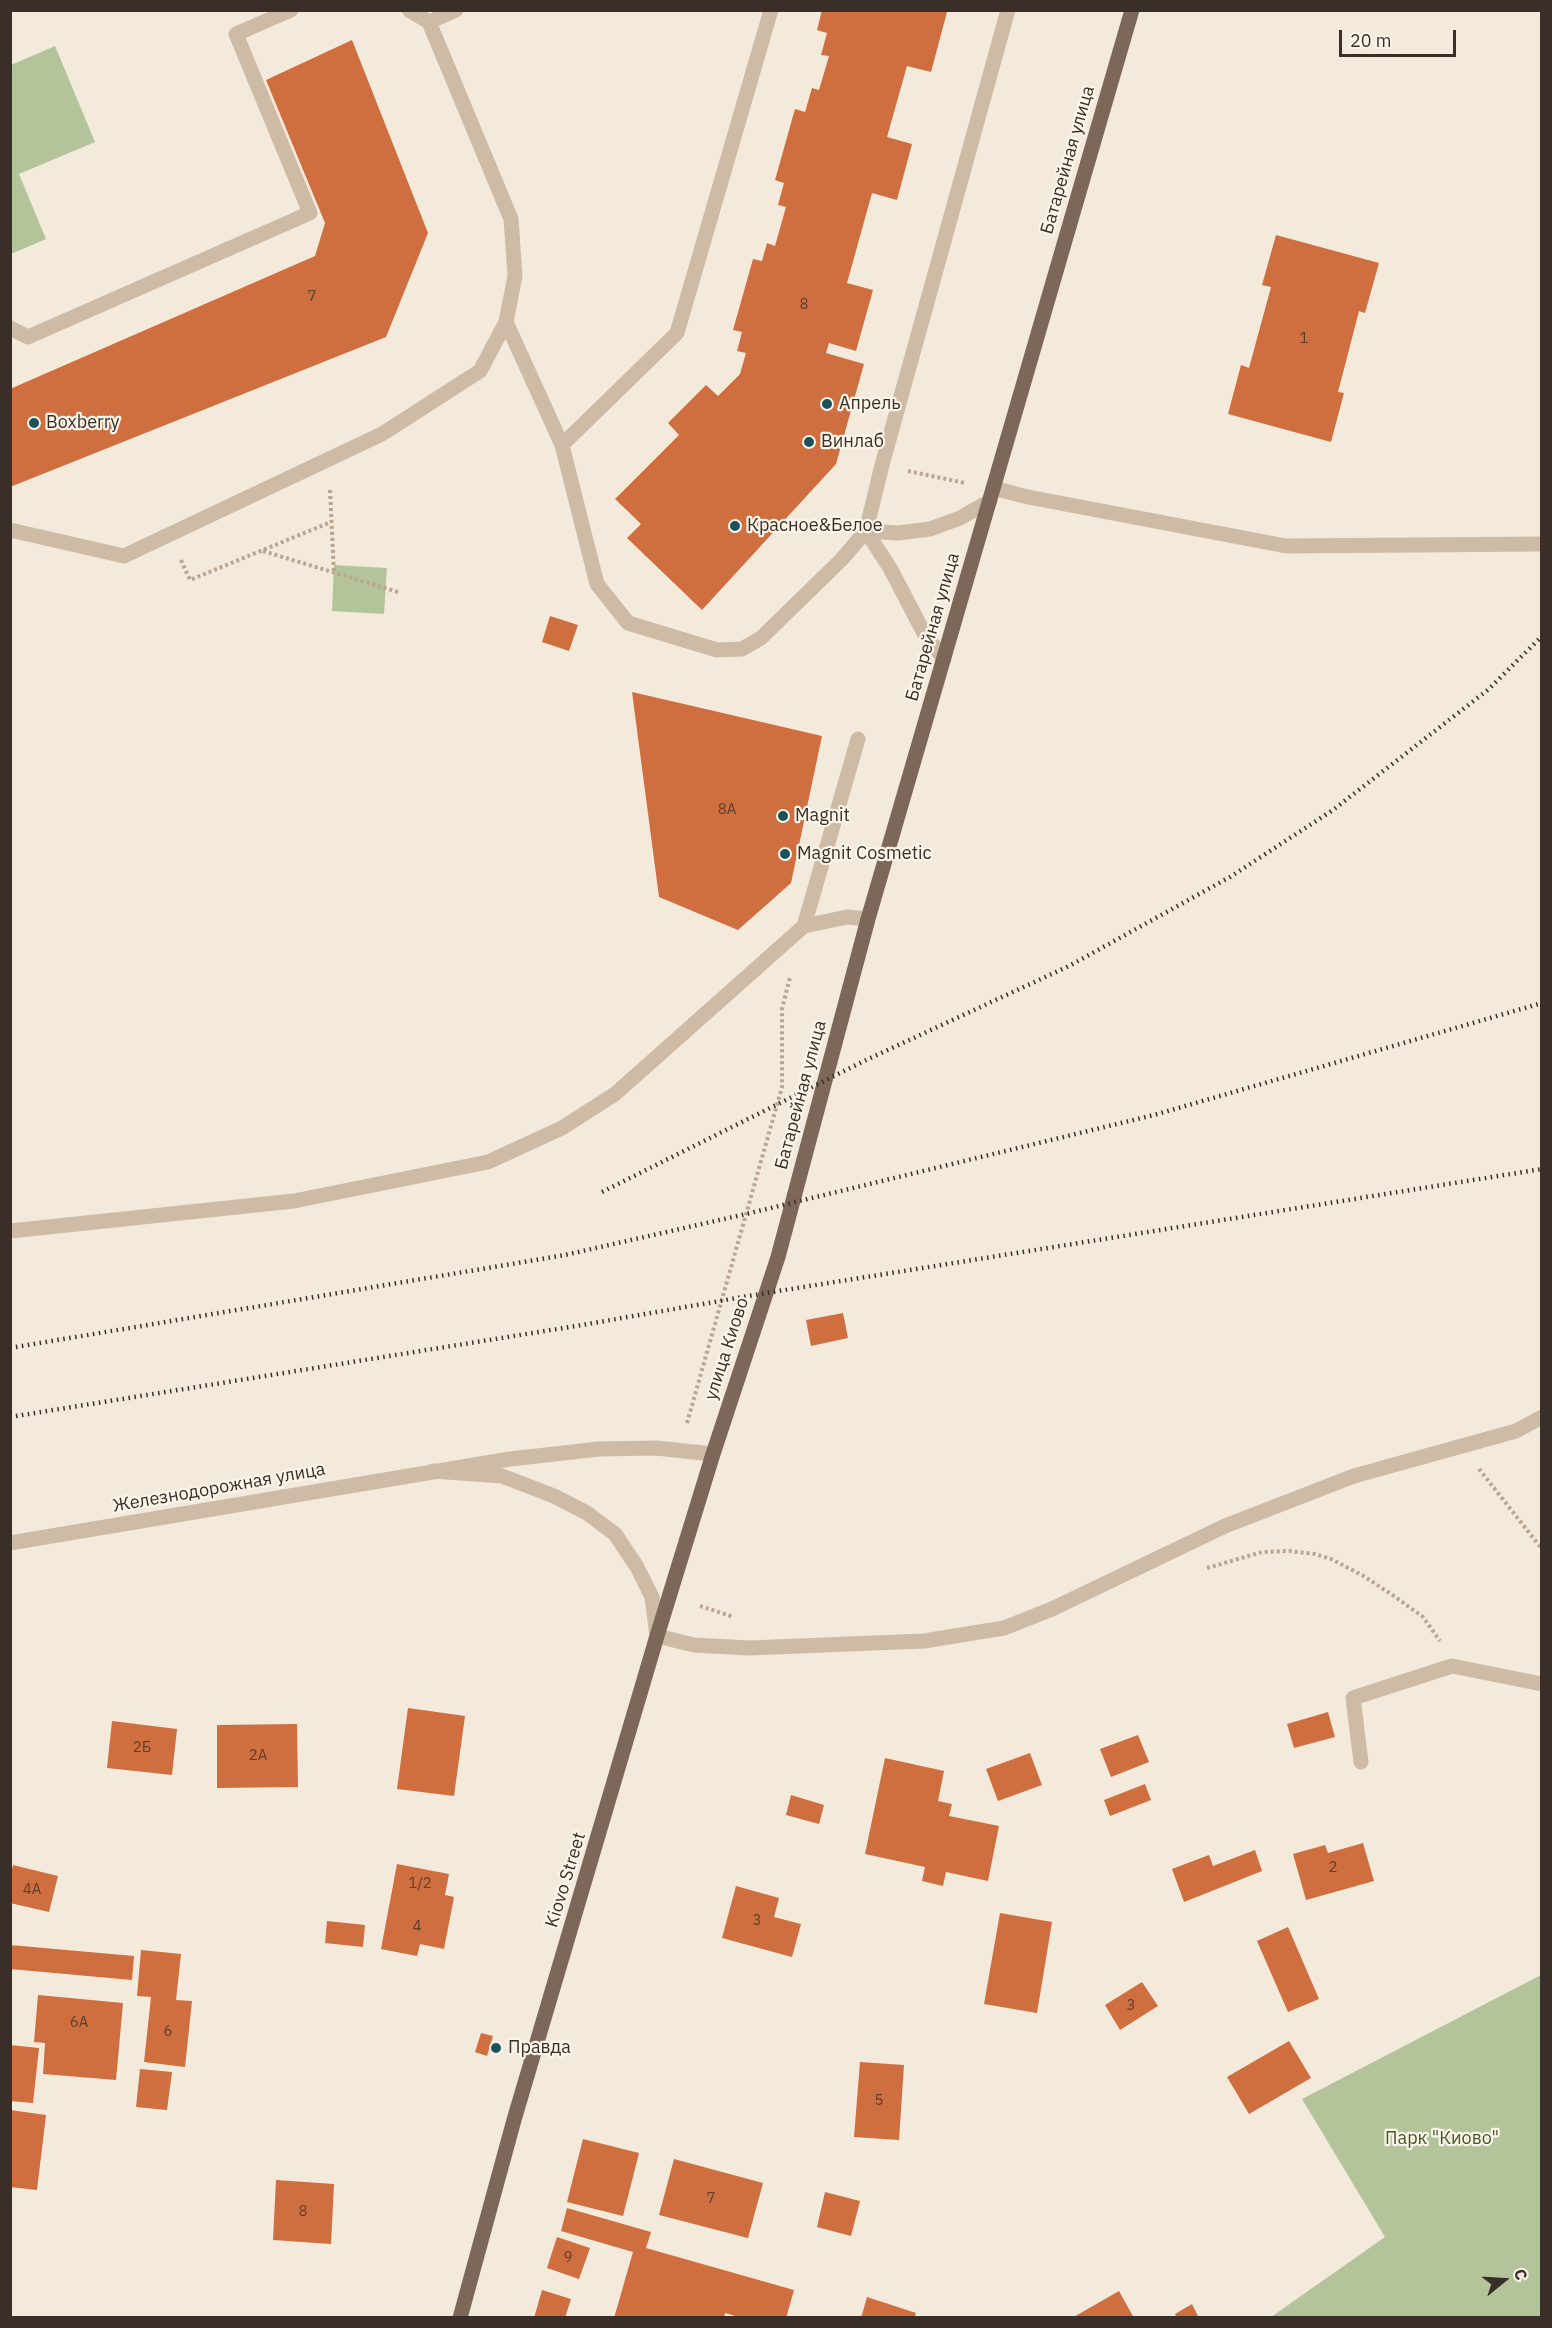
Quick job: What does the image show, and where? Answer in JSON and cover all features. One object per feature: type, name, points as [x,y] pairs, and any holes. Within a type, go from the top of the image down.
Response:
[{"type":"main road","name":"Батарейная улица","points":[[778,1257],[868,919],[1132,10]]},
{"type":"main road","name":"улица Киово","points":[[713,1454],[778,1257]]},
{"type":"main road","name":"Kiovo Street","points":[[460,2318],[514,2120],[713,1454]]},
{"type":"street","points":[[10,328],[28,337],[310,213],[236,34],[291,10]]},
{"type":"street","points":[[10,530],[124,556],[382,434],[480,371],[506,322],[515,276],[510,219],[429,22],[409,10]]},
{"type":"street","points":[[429,22],[456,10]]},
{"type":"street","points":[[562,446],[677,333],[771,10]]},
{"type":"street","points":[[506,322],[562,446],[597,584],[628,623],[717,650],[742,649],[761,638],[842,559],[866,531],[882,465],[1008,10]]},
{"type":"street","points":[[866,531],[898,533],[930,529],[960,518],[991,495],[1028,497],[1286,546],[1542,543]]},
{"type":"street","points":[[866,531],[890,568],[924,633],[944,659]]},
{"type":"street","points":[[804,926],[858,739]]},
{"type":"street","points":[[10,1231],[294,1201],[488,1162],[562,1128],[615,1094],[804,926],[847,917],[868,919]]},
{"type":"street","points":[[657,1636],[694,1645],[749,1648],[924,1641],[1004,1628],[1052,1609],[1225,1526],[1354,1476],[1462,1448],[1516,1431],[1542,1417]]},
{"type":"street","name":"Железнодорожная улица","points":[[10,1543],[434,1471],[599,1449],[679,1450],[713,1454]]},
{"type":"street","name":"Железнодорожная улица","points":[[434,1471],[502,1476],[554,1496],[587,1513],[615,1534],[637,1567],[652,1597],[657,1636]]},
{"type":"street","points":[[1361,1762],[1353,1698],[1452,1666],[1542,1684]]},
{"type":"path","points":[[329,458],[334,573]]},
{"type":"path","points":[[906,470],[966,483]]},
{"type":"path","points":[[171,534],[190,580],[331,522]]},
{"type":"path","points":[[262,551],[398,592]]},
{"type":"path","points":[[679,1450],[782,1086],[782,1009],[804,926]]},
{"type":"path","points":[[1462,1448],[1542,1549]]},
{"type":"path","points":[[1202,1570],[1262,1552],[1289,1551],[1315,1554],[1331,1559],[1362,1575],[1423,1617],[1444,1647],[1452,1666]]},
{"type":"green space","points":[[55,46],[95,142],[19,174],[46,239],[11,254],[11,65]]},
{"type":"green space","points":[[334,565],[387,568],[384,614],[332,611]]},
{"type":"green space","name":"Парк \"Киово\"","points":[[1541,1975],[1541,2317],[1271,2317],[1385,2237],[1302,2099]]},
{"type":"building","points":[[822,10],[941,10],[947,12],[931,72],[907,66],[887,137],[912,144],[897,200],[872,193],[847,283],[873,290],[856,351],[829,343],[826,353],[864,364],[836,464],[702,610],[627,538],[641,524],[615,499],[679,435],[668,423],[706,385],[718,396],[740,374],[746,353],[737,351],[742,332],[733,330],[753,259],[762,261],[767,243],[775,246],[786,207],[778,205],[784,183],[775,180],[795,109],[805,112],[812,88],[819,90],[829,56],[821,55],[827,33],[817,30]]},
{"type":"building","points":[[352,40],[428,233],[386,337],[10,487],[10,389],[315,256],[325,223],[266,80]]},
{"type":"building","points":[[1276,235],[1379,263],[1365,313],[1359,311],[1338,392],[1344,393],[1331,442],[1228,414],[1241,365],[1249,368],[1271,287],[1262,285]]},
{"type":"building","points":[[550,616],[578,625],[569,651],[542,642]]},
{"type":"building","points":[[632,692],[822,736],[791,883],[738,930],[659,897]]},
{"type":"building","points":[[843,1313],[848,1338],[811,1346],[806,1320]]},
{"type":"building","points":[[408,1708],[465,1716],[454,1796],[397,1789]]},
{"type":"building","points":[[1328,1712],[1335,1737],[1294,1748],[1287,1724]]},
{"type":"building","points":[[112,1721],[177,1729],[172,1775],[107,1768]]},
{"type":"building","points":[[297,1724],[298,1787],[217,1788],[217,1725]]},
{"type":"building","points":[[1138,1735],[1149,1762],[1111,1777],[1100,1749]]},
{"type":"building","points":[[1030,1753],[1042,1785],[998,1801],[986,1769]]},
{"type":"building","points":[[885,1758],[944,1771],[938,1801],[952,1804],[949,1816],[999,1826],[988,1881],[946,1872],[943,1886],[922,1881],[925,1867],[865,1854]]},
{"type":"building","points":[[1145,1784],[1151,1800],[1110,1816],[1104,1800]]},
{"type":"building","points":[[791,1795],[824,1805],[819,1824],[786,1815]]},
{"type":"building","points":[[1363,1843],[1374,1881],[1306,1900],[1293,1854],[1325,1845],[1328,1853]]},
{"type":"building","points":[[1255,1850],[1262,1871],[1184,1902],[1172,1869],[1209,1855],[1213,1866]]},
{"type":"building","points":[[397,1864],[449,1874],[445,1895],[454,1897],[444,1949],[420,1944],[417,1956],[381,1949]]},
{"type":"building","points":[[13,1865],[58,1876],[49,1912],[10,1903],[10,1877]]},
{"type":"building","points":[[736,1886],[779,1898],[774,1917],[801,1924],[792,1957],[722,1938]]},
{"type":"building","points":[[1000,1913],[1052,1922],[1037,2013],[984,2004]]},
{"type":"building","points":[[327,1921],[365,1925],[363,1947],[325,1943]]},
{"type":"building","points":[[1288,1927],[1319,1999],[1288,2012],[1257,1941]]},
{"type":"building","points":[[10,1945],[134,1956],[132,1980],[10,1969]]},
{"type":"building","points":[[141,1950],[181,1954],[176,2000],[192,2001],[185,2067],[144,2062],[151,1997],[137,1996]]},
{"type":"building","points":[[1142,1982],[1158,2006],[1120,2030],[1105,2005]]},
{"type":"building","points":[[38,1995],[123,2003],[116,2080],[43,2074],[45,2043],[34,2042]]},
{"type":"building","points":[[481,2033],[493,2036],[487,2056],[475,2052]]},
{"type":"building","points":[[1289,2041],[1311,2078],[1249,2114],[1227,2077]]},
{"type":"building","points":[[10,2045],[39,2048],[33,2103],[10,2101]]},
{"type":"building","points":[[860,2062],[904,2065],[899,2140],[854,2137]]},
{"type":"building","points":[[140,2069],[172,2072],[167,2110],[136,2107]]},
{"type":"building","points":[[10,2110],[46,2115],[37,2190],[10,2187]]},
{"type":"building","points":[[583,2139],[639,2153],[623,2216],[567,2202]]},
{"type":"building","points":[[674,2159],[763,2183],[748,2238],[659,2215]]},
{"type":"building","points":[[276,2180],[334,2184],[331,2244],[273,2240]]},
{"type":"building","points":[[825,2192],[860,2201],[851,2236],[817,2227]]},
{"type":"building","points":[[567,2208],[651,2232],[646,2248],[794,2290],[786,2318],[742,2318],[725,2313],[724,2318],[614,2318],[633,2252],[561,2231]]},
{"type":"building","points":[[557,2237],[590,2248],[579,2279],[547,2268]]},
{"type":"building","points":[[542,2290],[571,2299],[565,2318],[534,2318]]},
{"type":"building","points":[[1119,2291],[1134,2318],[1072,2318]]},
{"type":"building","points":[[867,2297],[916,2313],[914,2318],[861,2318]]},
{"type":"building","points":[[1192,2304],[1199,2318],[1177,2318],[1175,2314]]},
{"type":"railway","points":[[602,1192],[864,1061],[1069,966],[1230,877],[1333,810],[1489,689],[1542,636]]},
{"type":"railway","points":[[10,1348],[565,1255],[746,1214],[1154,1115],[1542,1003]]},
{"type":"railway","points":[[10,1417],[1542,1169]]},
{"type":"place","name":"Апрель","points":[[827,404]]},
{"type":"place","name":"Boxberry","points":[[34,423]]},
{"type":"place","name":"Винлаб","points":[[809,442]]},
{"type":"place","name":"Красное&Белое","points":[[735,526]]},
{"type":"place","name":"Magnit","points":[[783,816]]},
{"type":"place","name":"Magnit Cosmetic","points":[[785,854]]},
{"type":"place","name":"Правда","points":[[496,2048]]}]
